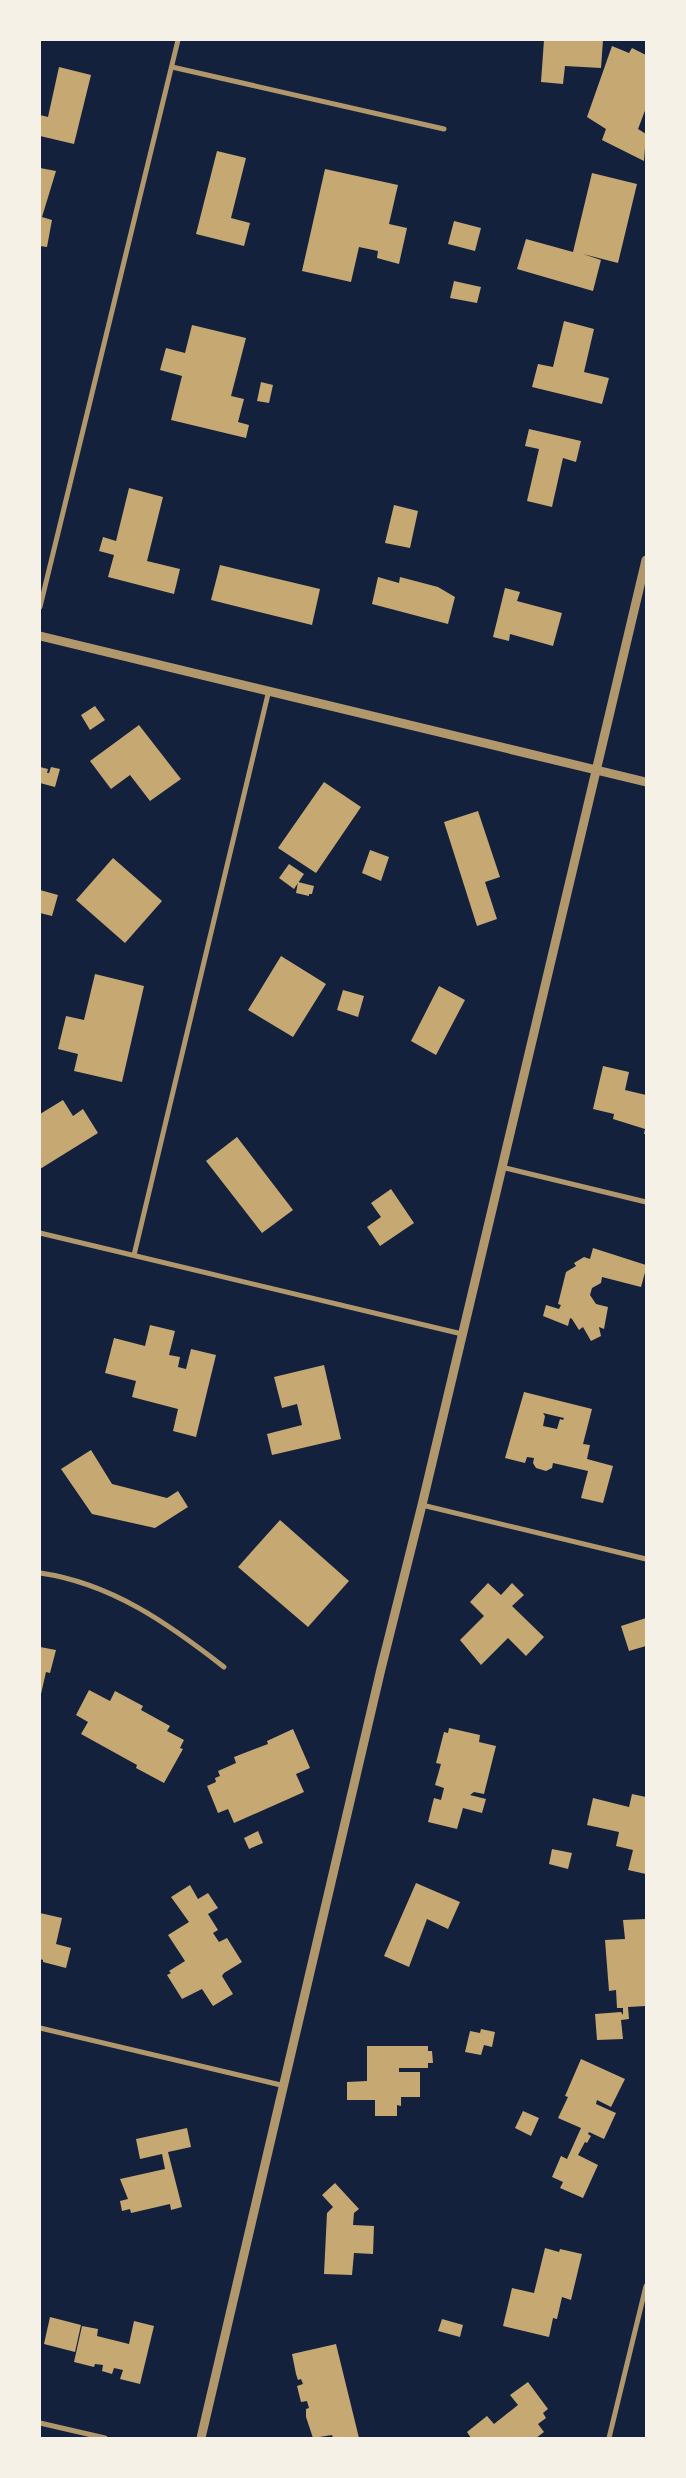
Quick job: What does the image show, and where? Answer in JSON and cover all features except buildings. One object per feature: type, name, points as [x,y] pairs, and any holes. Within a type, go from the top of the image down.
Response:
[{"type":"street","points":[[40,607],[178,40]]},
{"type":"street","points":[[172,67],[444,129]]},
{"type":"street","points":[[201,2438],[381,1669],[422,1505],[646,560]]},
{"type":"street","points":[[40,636],[646,782]]},
{"type":"street","points":[[134,1255],[269,690]]},
{"type":"street","points":[[501,1167],[646,1202]]},
{"type":"street","points":[[40,1233],[462,1334]]},
{"type":"street","points":[[422,1505],[646,1559]]},
{"type":"street","points":[[40,1573],[80,1583],[140,1607],[190,1640],[224,1667]]},
{"type":"street","points":[[40,2028],[284,2086]]},
{"type":"street","points":[[609,2438],[646,2286]]},
{"type":"street","points":[[40,2423],[104,2438]]}]
